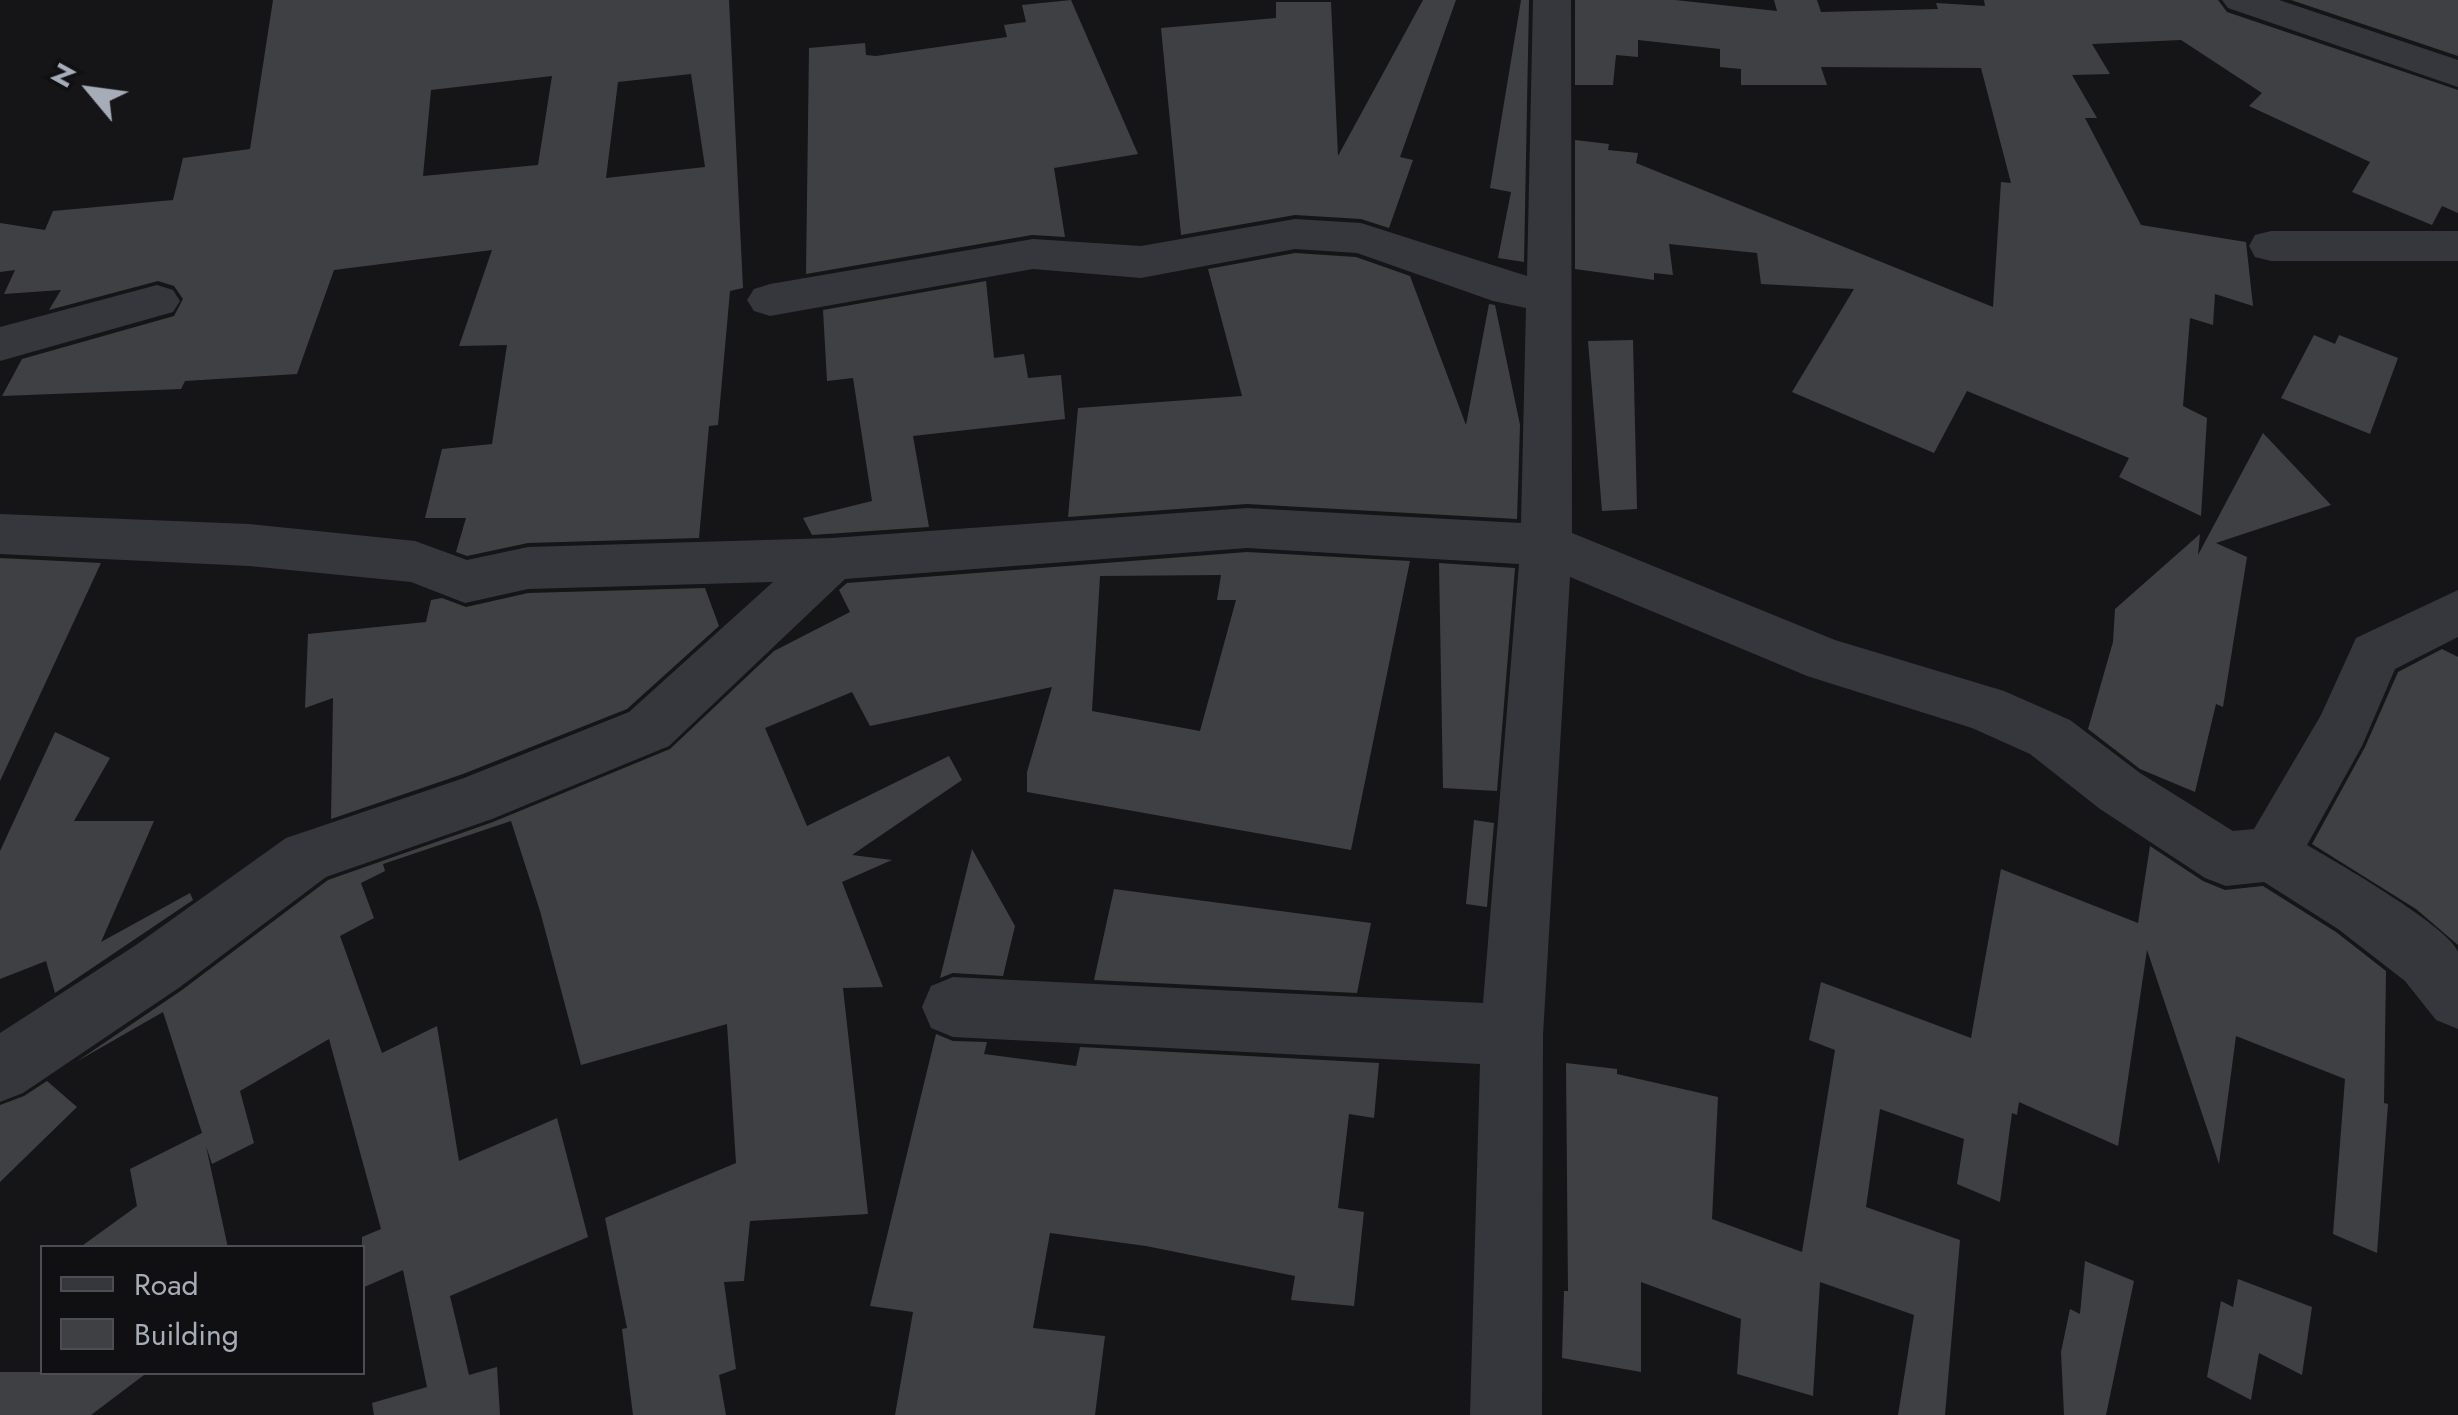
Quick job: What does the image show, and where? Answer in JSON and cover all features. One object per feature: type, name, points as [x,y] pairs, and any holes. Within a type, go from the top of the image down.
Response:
[{"type":"street","points":[[1506,1415],[1512,1036],[1546,545],[1552,0]]},
{"type":"street","points":[[2241,0],[2458,74]]},
{"type":"street","points":[[770,300],[1033,254],[1141,262],[1295,234],[1361,238],[1509,290],[1549,295]]},
{"type":"street","points":[[2271,246],[2458,246]]},
{"type":"street","points":[[0,344],[158,301]]},
{"type":"street","points":[[0,534],[249,544],[415,562],[464,582],[528,568],[832,559],[1248,528],[1546,545],[1826,660],[1985,708],[2050,737],[2120,791],[2226,859],[2272,854],[2359,909],[2427,960],[2458,1000]]},
{"type":"street","points":[[0,1070],[158,966],[307,858],[472,801],[649,728],[832,559]]},
{"type":"street","points":[[2272,854],[2342,728],[2375,654],[2458,612]]},
{"type":"street","points":[[953,1007],[1512,1036]]},
{"type":"building","points":[[273,0],[729,0],[743,288],[730,291],[718,425],[709,426],[699,538],[528,543],[467,556],[456,552],[466,518],[425,518],[442,449],[492,444],[507,345],[459,346],[492,250],[334,270],[297,374],[185,381],[181,389],[2,396],[22,359],[174,316],[183,299],[174,286],[158,281],[49,310],[61,290],[4,294],[15,270],[0,272],[0,223],[45,230],[53,211],[173,200],[183,158],[250,149]],"holes":[[[691,74],[705,167],[606,178],[618,82]],[[552,76],[538,165],[423,176],[431,90]]]},
{"type":"building","points":[[1071,0],[1138,154],[1054,168],[1065,237],[1032,235],[806,274],[809,48],[865,43],[866,55],[876,56],[1007,37],[1004,25],[1026,22],[1022,5]]},
{"type":"building","points":[[1423,0],[1456,0],[1400,157],[1413,160],[1389,228],[1361,219],[1295,215],[1181,235],[1161,28],[1276,18],[1276,2],[1331,2],[1338,156]]},
{"type":"building","points":[[1521,0],[1529,0],[1524,262],[1498,258],[1511,192],[1490,188]]},
{"type":"building","points":[[1575,0],[1675,0],[1777,11],[1774,0],[1817,0],[1821,12],[1938,9],[1936,3],[1985,6],[1984,0],[2218,0],[2227,12],[2458,90],[2458,213],[2442,206],[2432,225],[2352,192],[2370,162],[2249,106],[2262,93],[2181,40],[2092,44],[2110,74],[2072,75],[2097,118],[2085,118],[2141,225],[2246,242],[2253,306],[2215,294],[2213,325],[2190,318],[2183,406],[2207,418],[2201,516],[2119,477],[2129,458],[1967,391],[1934,453],[1792,392],[1854,289],[1761,284],[1757,253],[1669,244],[1673,275],[1654,273],[1654,280],[1575,269],[1575,140],[1609,144],[1608,150],[1638,153],[1636,163],[1993,307],[2001,182],[2011,183],[1981,68],[1821,67],[1827,85],[1741,85],[1741,69],[1720,67],[1720,49],[1638,40],[1638,57],[1616,55],[1613,85],[1575,85]]},
{"type":"building","points":[[2291,0],[2458,0],[2458,56]]},
{"type":"building","points":[[1295,253],[1356,257],[1410,276],[1466,425],[1489,304],[1495,305],[1520,425],[1517,519],[1247,504],[1068,517],[1078,408],[1242,396],[1208,269]]},
{"type":"building","points":[[986,281],[994,358],[1024,354],[1028,378],[1061,375],[1065,419],[913,436],[929,527],[812,535],[803,518],[872,501],[853,378],[827,381],[823,310]]},
{"type":"building","points":[[2314,335],[2335,344],[2339,335],[2398,358],[2370,434],[2281,398]]},
{"type":"building","points":[[1633,340],[1637,509],[1602,511],[1588,341]]},
{"type":"building","points":[[2263,433],[2331,505],[2216,543],[2247,557],[2223,707],[2216,704],[2195,792],[2140,769],[2088,729],[2113,642],[2115,609],[2200,534],[2198,555]]},
{"type":"building","points":[[1247,552],[1410,561],[1351,850],[1027,792],[1027,772],[1052,687],[870,726],[852,692],[765,728],[807,826],[949,756],[962,780],[852,855],[892,860],[842,882],[883,987],[843,988],[868,1214],[750,1221],[744,1281],[724,1282],[736,1369],[719,1375],[726,1415],[633,1415],[622,1329],[627,1328],[605,1218],[736,1163],[727,1024],[581,1065],[540,911],[511,821],[383,864],[385,871],[361,883],[374,918],[340,936],[382,1053],[437,1026],[459,1161],[557,1118],[588,1237],[450,1296],[469,1375],[497,1367],[500,1415],[374,1415],[372,1403],[427,1387],[403,1270],[365,1287],[362,1237],[381,1229],[329,1039],[240,1091],[254,1143],[212,1164],[206,1146],[227,1245],[83,1245],[137,1206],[130,1169],[202,1133],[163,1012],[76,1062],[182,990],[328,880],[493,822],[670,749],[774,651],[850,612],[839,590],[847,583]],"holes":[[[1221,575],[1217,600],[1236,600],[1200,731],[1092,711],[1100,576]]]},
{"type":"building","points":[[0,558],[101,563],[0,781]]},
{"type":"building","points":[[1439,563],[1515,568],[1497,791],[1443,788]]},
{"type":"building","points":[[705,588],[719,626],[627,709],[463,774],[331,819],[333,698],[305,708],[308,634],[426,622],[431,600],[442,598],[466,607],[528,593]]},
{"type":"building","points":[[2442,649],[2458,657],[2458,945],[2416,909],[2312,844],[2365,747],[2398,672]]},
{"type":"building","points":[[55,732],[110,758],[74,821],[154,821],[101,942],[190,893],[193,900],[55,993],[46,961],[0,979],[0,851]]},
{"type":"building","points":[[1474,820],[1494,823],[1487,907],[1466,904]]},
{"type":"building","points":[[2150,846],[2203,881],[2225,890],[2263,886],[2336,932],[2386,971],[2384,1103],[2388,1104],[2377,1253],[2333,1234],[2345,1079],[2236,1036],[2219,1164],[2147,950],[2118,1146],[2019,1102],[2017,1115],[2012,1113],[2000,1202],[1957,1184],[1964,1139],[1880,1109],[1866,1207],[1960,1240],[1945,1415],[1898,1415],[1914,1315],[1820,1282],[1813,1396],[1737,1374],[1741,1319],[1641,1282],[1641,1372],[1562,1358],[1564,1291],[1568,1291],[1566,1063],[1617,1069],[1617,1074],[1718,1097],[1712,1219],[1802,1252],[1835,1050],[1809,1040],[1821,982],[1971,1038],[2001,869],[2138,923]]},
{"type":"building","points":[[972,849],[1015,926],[1003,976],[953,973],[940,978]]},
{"type":"building","points":[[1114,889],[1371,923],[1357,993],[1094,980]]},
{"type":"building","points":[[936,1034],[953,1041],[987,1042],[984,1054],[1076,1066],[1080,1047],[1379,1063],[1374,1118],[1349,1114],[1338,1208],[1364,1212],[1354,1306],[1291,1300],[1295,1276],[1146,1246],[1050,1233],[1033,1328],[1105,1336],[1095,1415],[895,1415],[913,1312],[870,1306]]},
{"type":"building","points":[[47,1081],[77,1107],[0,1182],[0,1105]]},
{"type":"building","points":[[2085,1261],[2134,1281],[2106,1415],[2064,1415],[2061,1352],[2070,1309],[2080,1314]]},
{"type":"building","points":[[2238,1279],[2312,1307],[2302,1375],[2259,1353],[2251,1400],[2207,1377],[2221,1301],[2233,1307]]},
{"type":"building","points":[[0,1372],[144,1375],[91,1415],[0,1415]]}]
